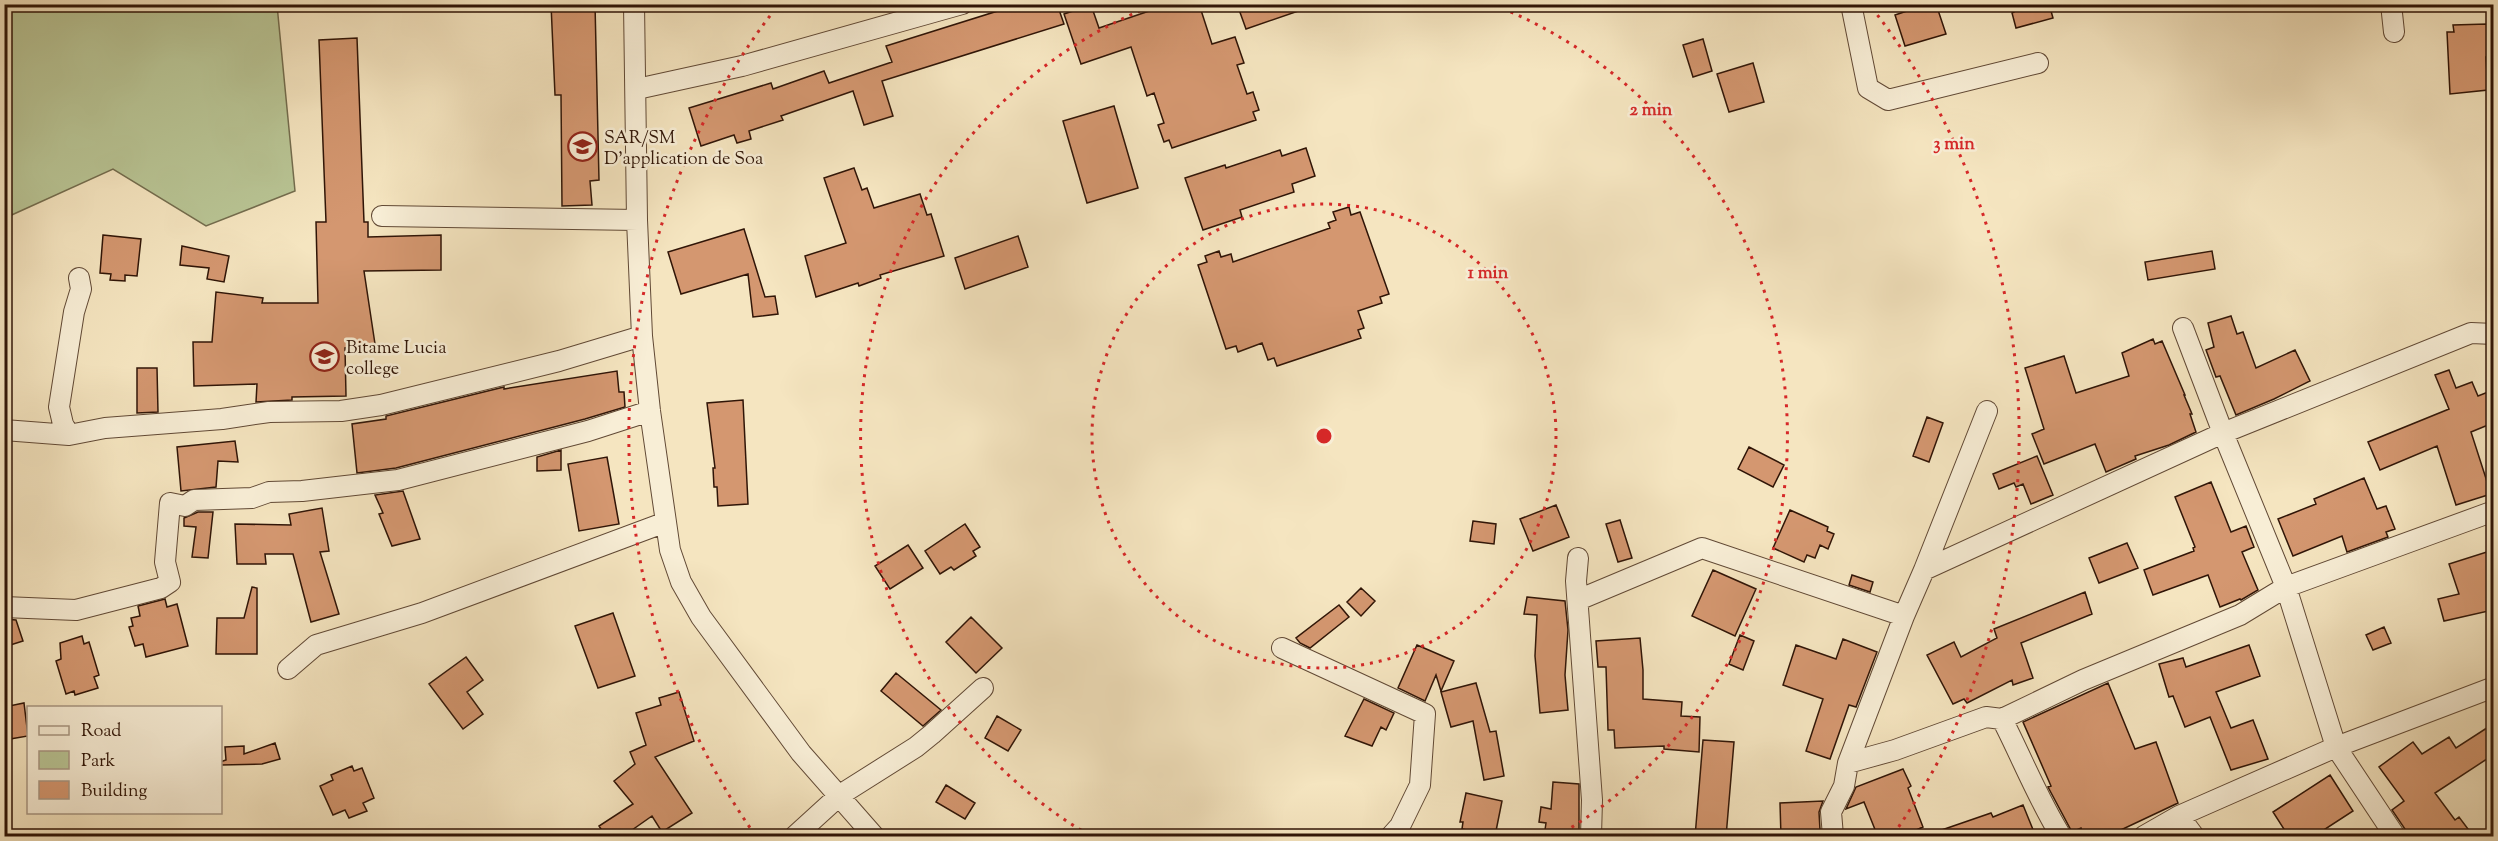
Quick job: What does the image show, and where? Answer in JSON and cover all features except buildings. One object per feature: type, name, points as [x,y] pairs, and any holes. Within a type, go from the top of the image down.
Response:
[{"type":"street","points":[[634,4],[637,89],[637,220],[642,336],[670,550],[681,582],[701,618],[801,753],[840,795],[874,837]]},
{"type":"street","points":[[637,89],[742,66],[962,4]]},
{"type":"street","points":[[1851,4],[1868,88],[1888,100],[2038,63]]},
{"type":"street","points":[[2391,4],[2394,32]]},
{"type":"street","points":[[382,216],[637,220]]},
{"type":"street","points":[[69,435],[63,424],[60,406],[74,312],[81,289],[79,278]]},
{"type":"street","points":[[2183,328],[2286,587],[2336,747],[2395,837]]},
{"type":"street","points":[[1924,570],[2223,433],[2471,333],[2493,334]]},
{"type":"street","points":[[4,430],[69,435],[105,428],[222,419],[269,412],[341,411],[381,405],[559,361],[642,336]]},
{"type":"street","points":[[4,607],[76,610],[161,588],[170,582],[165,562],[170,503],[185,506],[194,500],[252,498],[269,492],[302,491],[398,480],[588,431],[650,411]]},
{"type":"street","points":[[1833,837],[1830,812],[1844,786],[1848,763],[1986,411]]},
{"type":"street","points":[[1848,763],[1895,750],[1986,717],[2002,719],[2083,680],[2240,615],[2286,587],[2493,511]]},
{"type":"street","points":[[288,669],[316,645],[422,613],[666,522]]},
{"type":"street","points":[[1578,600],[1702,548],[1904,616]]},
{"type":"street","points":[[1578,558],[1578,600],[1592,800],[1591,837]]},
{"type":"street","points":[[1282,648],[1425,714],[1420,785],[1400,826],[1391,837]]},
{"type":"street","points":[[795,837],[840,795],[916,747],[983,688]]},
{"type":"street","points":[[2144,837],[2179,816],[2336,747],[2493,688]]},
{"type":"street","points":[[2002,719],[2028,769],[2042,806],[2061,837]]},
{"type":"street","points":[[2179,816],[2194,837]]},
{"type":"green space","points":[[5,4],[277,5],[295,191],[206,226],[113,169],[5,218]]},
{"type":"place","name":"SAR/SM D'application de Soa","points":[[583,147]]},
{"type":"place","name":"Bitame Lucia college","points":[[325,357]]}]
